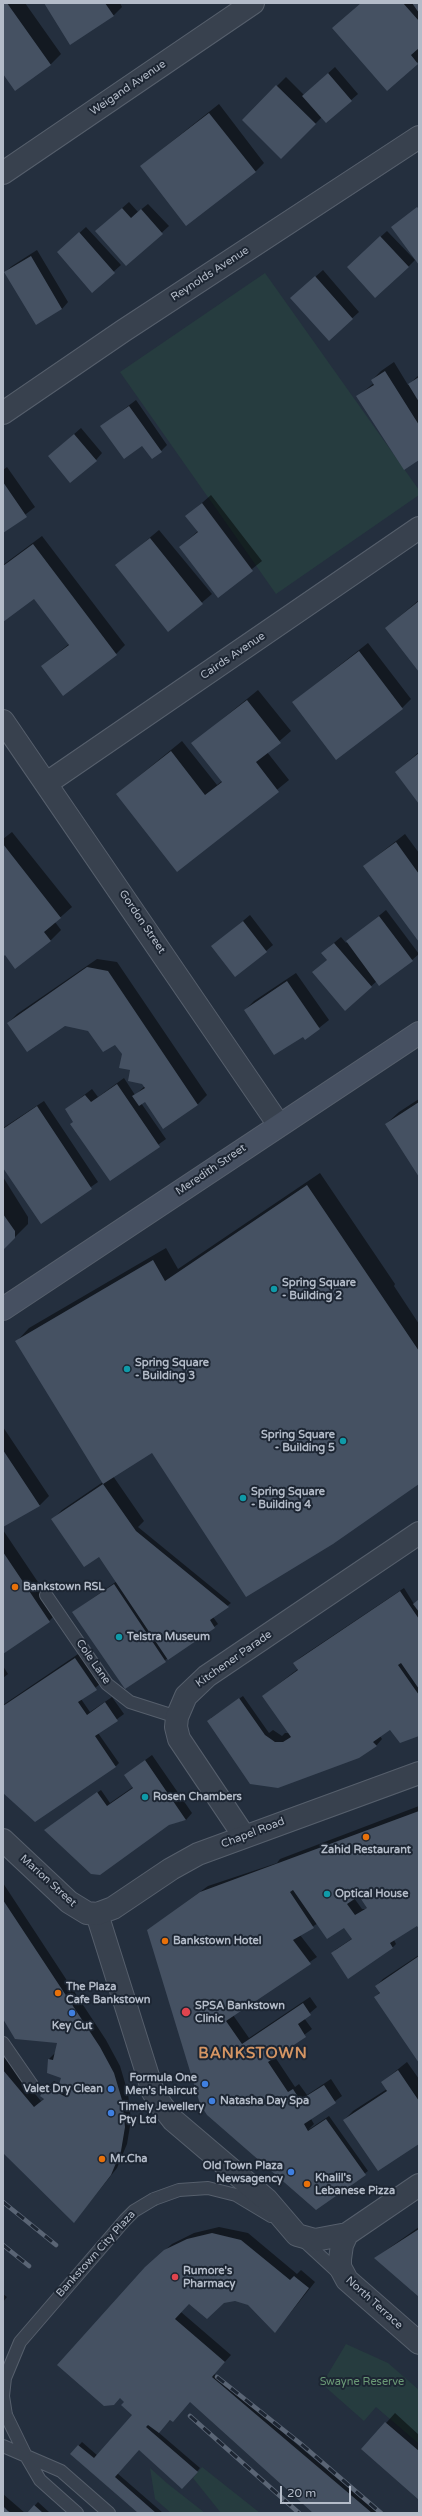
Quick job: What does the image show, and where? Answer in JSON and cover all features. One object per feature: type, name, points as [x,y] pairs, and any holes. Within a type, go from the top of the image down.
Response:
[{"type":"main road","name":"Meredith Street","points":[[3,1309],[419,1033]]},
{"type":"street","name":"Weigand Avenue","points":[[3,173],[253,3]]},
{"type":"street","name":"Reynolds Avenue","points":[[3,414],[123,331],[419,137]]},
{"type":"street","name":"Cairds Avenue","points":[[47,783],[419,528]]},
{"type":"street","name":"Gordon Street","points":[[3,721],[47,783],[279,1125]]},
{"type":"street","name":"Kitchener Parade","points":[[177,1717],[186,1696],[207,1676],[419,1533]]},
{"type":"street","points":[[177,1717],[176,1726],[183,1746],[244,1836]]},
{"type":"street","name":"Chapel Road","points":[[96,1914],[114,1908],[185,1860],[244,1836],[419,1773]]},
{"type":"street","name":"Marion Street","points":[[3,1840],[69,1902],[87,1913],[96,1914]]},
{"type":"street","points":[[96,1914],[153,2092],[173,2120],[267,2200],[297,2235]]},
{"type":"street","points":[[347,2234],[419,2185]]},
{"type":"street","name":"Bankstown City Plaza","points":[[297,2235],[315,2240],[347,2234]]},
{"type":"street","name":"North Terrace","points":[[347,2234],[342,2246],[340,2259],[340,2267],[347,2280],[419,2343]]},
{"type":"lane","name":"Cole Lane","points":[[46,1595],[107,1684],[130,1702],[177,1717]]},
{"type":"lane","points":[[3,2043],[32,2085]]},
{"type":"lane","name":"Bankstown City Plaza","points":[[78,2513],[40,2480],[26,2456],[6,2415],[4,2396],[5,2378],[20,2342],[125,2220],[134,2211],[154,2199],[179,2190],[195,2188],[222,2190],[249,2201],[297,2235]]},
{"type":"lane","points":[[297,2235],[347,2280]]},
{"type":"lane","points":[[3,2446],[61,2472],[109,2513]]},
{"type":"green space","points":[[265,273],[419,490],[419,495],[276,594],[120,372]]},
{"type":"green space","name":"Swayne Reserve","points":[[346,2344],[388,2363],[419,2390],[419,2444],[376,2407],[364,2421],[322,2384]]},
{"type":"green space","points":[[202,2467],[260,2513],[221,2513],[193,2478]]},
{"type":"green space","points":[[150,2468],[205,2513],[171,2513],[155,2499]]},
{"type":"building","points":[[3,3],[7,3],[51,65],[15,91],[3,74]]},
{"type":"building","points":[[44,3],[105,3],[114,16],[70,45]]},
{"type":"building","points":[[361,3],[403,3],[419,21],[419,48],[411,55],[418,64],[387,91],[332,28]]},
{"type":"building","points":[[412,3],[419,3],[419,13]]},
{"type":"building","points":[[328,73],[352,101],[326,123],[302,96]]},
{"type":"building","points":[[276,85],[316,124],[281,159],[242,120]]},
{"type":"building","points":[[209,113],[256,172],[186,226],[140,166]]},
{"type":"building","points":[[417,207],[419,209],[419,265],[391,227]]},
{"type":"building","points":[[122,208],[131,218],[141,209],[163,234],[126,266],[95,231]]},
{"type":"building","points":[[79,232],[115,273],[92,293],[57,252]]},
{"type":"building","points":[[380,236],[409,267],[375,298],[347,267]]},
{"type":"building","points":[[31,256],[62,309],[36,325],[4,272]]},
{"type":"building","points":[[315,276],[353,319],[329,341],[290,298]]},
{"type":"building","points":[[385,371],[419,425],[419,460],[404,470],[356,396],[374,385],[371,380]]},
{"type":"building","points":[[419,377],[419,402],[408,384]]},
{"type":"building","points":[[129,406],[162,452],[152,459],[142,446],[124,459],[100,426]]},
{"type":"building","points":[[74,434],[97,461],[70,483],[48,456]]},
{"type":"building","points":[[3,482],[27,517],[3,533]]},
{"type":"building","points":[[202,503],[253,571],[218,598],[179,547],[198,532],[185,516]]},
{"type":"building","points":[[150,538],[203,604],[168,632],[115,565]]},
{"type":"building","points":[[33,544],[117,655],[63,696],[41,666],[69,645],[34,599],[3,622],[3,566]]},
{"type":"building","points":[[419,601],[419,672],[385,628]]},
{"type":"building","points":[[359,651],[403,709],[336,760],[292,702]]},
{"type":"building","points":[[247,700],[281,743],[256,762],[279,792],[177,872],[116,794],[171,751],[205,795],[222,782],[191,743]]},
{"type":"building","points":[[419,753],[419,804],[395,772]]},
{"type":"building","points":[[396,842],[419,874],[419,942],[363,866]]},
{"type":"building","points":[[3,844],[61,918],[44,932],[51,941],[15,969],[5,955],[3,957]]},
{"type":"building","points":[[379,916],[413,961],[379,986],[346,941]]},
{"type":"building","points":[[243,921],[267,952],[235,977],[211,946]]},
{"type":"building","points":[[334,943],[372,987],[345,1011],[312,972],[327,960],[321,953]]},
{"type":"building","points":[[87,967],[108,971],[198,1105],[163,1129],[145,1102],[139,1106],[132,1096],[145,1088],[142,1084],[128,1081],[130,1070],[119,1068],[122,1054],[115,1045],[103,1052],[88,1031],[65,1026],[27,1052],[7,1023]]},
{"type":"building","points":[[287,981],[320,1029],[305,1040],[303,1037],[274,1055],[244,1010]]},
{"type":"building","points":[[117,1084],[160,1147],[110,1181],[70,1124],[73,1122],[65,1109],[85,1095],[91,1102]]},
{"type":"building","points":[[419,1102],[419,1177],[385,1124]]},
{"type":"building","points":[[37,1106],[92,1189],[41,1224],[3,1168],[3,1129]]},
{"type":"building","points":[[307,1185],[419,1351],[419,1484],[333,1544],[246,1597],[152,1453],[103,1484],[15,1341],[153,1260],[165,1281]]},
{"type":"building","points":[[3,1214],[15,1231],[15,1238],[3,1250]]},
{"type":"building","points":[[3,1450],[40,1506],[3,1527]]},
{"type":"building","points":[[103,1484],[136,1531],[229,1607],[210,1620],[215,1628],[168,1660],[99,1557],[84,1567],[51,1519]]},
{"type":"building","name":"Bankstown RSL","points":[[3,1552],[50,1622],[3,1654]]},
{"type":"building","name":"Telstra Museum","points":[[114,1584],[166,1662],[125,1689],[72,1612]]},
{"type":"building","points":[[400,1591],[419,1619],[419,1689],[401,1663],[398,1665],[419,1695],[419,1736],[400,1743],[390,1730],[373,1742],[377,1746],[359,1758],[278,1788],[250,1784],[207,1721],[239,1698],[265,1735],[275,1742],[283,1742],[291,1737],[262,1696],[298,1670],[293,1663]]},
{"type":"building","points":[[419,1599],[419,1612],[413,1604]]},
{"type":"building","points":[[75,1658],[97,1690],[78,1702],[87,1715],[105,1702],[118,1721],[95,1736],[116,1767],[35,1822],[3,1793],[3,1706]]},
{"type":"building","points":[[145,1760],[186,1820],[169,1825],[100,1875],[91,1874],[44,1830],[97,1792],[107,1806],[133,1788],[124,1775]]},
{"type":"building","points":[[419,1811],[419,1929],[417,1926],[390,1943],[393,1948],[348,1979],[331,1953],[352,1939],[344,1928],[327,1939],[293,1890],[290,1892],[314,1928],[293,1940],[311,1964],[226,2021],[242,2044],[303,2003],[311,2015],[298,2024],[306,2037],[268,2062],[288,2092],[293,2089],[300,2100],[324,2085],[336,2103],[304,2124],[308,2131],[326,2119],[366,2175],[316,2210],[207,2115],[200,2104],[147,1930],[200,1892]],"holes":[[[359,1896],[367,1908],[355,1915],[347,1904]]]},
{"type":"building","points":[[3,1900],[100,2047],[114,2073],[122,2100],[125,2127],[121,2151],[111,2175],[74,2223],[3,2153],[3,2070],[34,2107],[44,2099],[40,2096],[47,2087],[66,2097],[69,2091],[58,2087],[61,2078],[47,2073],[48,2059],[53,2060],[57,2043],[15,2039],[3,2019]]},
{"type":"building","points":[[419,1956],[419,2063],[374,1997],[380,1993],[375,1986]]},
{"type":"building","points":[[398,2070],[419,2101],[419,2144],[378,2171],[343,2120],[387,2091],[381,2082]]},
{"type":"building","points":[[419,2229],[419,2297],[374,2258]]},
{"type":"building","points":[[212,2233],[241,2240],[290,2280],[294,2276],[309,2288],[275,2333],[248,2305],[235,2301],[224,2303],[207,2319],[189,2304],[175,2319],[225,2362],[212,2377],[372,2513],[313,2513],[190,2402],[173,2422],[170,2420],[159,2433],[148,2425],[146,2427],[198,2472],[182,2489],[139,2450],[115,2477],[156,2513],[138,2513],[70,2454],[78,2445],[94,2458],[132,2415],[121,2405],[124,2402],[120,2398],[114,2405],[104,2406],[57,2365],[145,2267],[164,2250],[187,2239]]},
{"type":"building","points":[[385,2422],[419,2451],[419,2500],[361,2449]]},
{"type":"building","points":[[34,2505],[43,2513],[27,2513]]},
{"type":"building","points":[[3,2506],[8,2511],[11,2513],[3,2513]]},
{"type":"railway","points":[[3,2202],[56,2245]]},
{"type":"railway","points":[[3,2245],[29,2266]]},
{"type":"railway","points":[[217,2377],[301,2444],[381,2513]]},
{"type":"railway","points":[[190,2416],[299,2513]]},
{"type":"place","name":"Spring Square - Building 2","points":[[274,1289]]},
{"type":"place","name":"Spring Square - Building 3","points":[[127,1369]]},
{"type":"place","name":"Spring Square - Building 5","points":[[343,1441]]},
{"type":"place","name":"Spring Square - Building 4","points":[[243,1498]]},
{"type":"place","name":"Bankstown RSL","points":[[15,1587]]},
{"type":"place","name":"Telstra Museum","points":[[119,1637]]},
{"type":"place","name":"Rosen Chambers","points":[[145,1797]]},
{"type":"place","name":"Zahid Restaurant","points":[[366,1837]]},
{"type":"place","name":"Optical House","points":[[327,1894]]},
{"type":"place","name":"Bankstown Hotel","points":[[165,1941]]},
{"type":"place","name":"The Plaza Cafe Bankstown","points":[[58,1993]]},
{"type":"place","name":"SPSA Bankstown Clinic","points":[[186,2012]]},
{"type":"place","name":"Key Cut","points":[[72,2013]]},
{"type":"place","name":"Formula One Men's Haircut","points":[[205,2084]]},
{"type":"place","name":"Valet Dry Clean","points":[[111,2089]]},
{"type":"place","name":"Natasha Day Spa","points":[[212,2101]]},
{"type":"place","name":"Timely Jewellery Pty Ltd","points":[[111,2113]]},
{"type":"place","name":"Mr.Cha","points":[[102,2159]]},
{"type":"place","name":"Old Town Plaza Newsagency","points":[[291,2172]]},
{"type":"place","name":"Khalil's Lebanese Pizza","points":[[307,2184]]},
{"type":"place","name":"Rumore's Pharmacy","points":[[175,2277]]},
{"type":"district","name":"BANKSTOWN","points":[[253,2054]]}]
